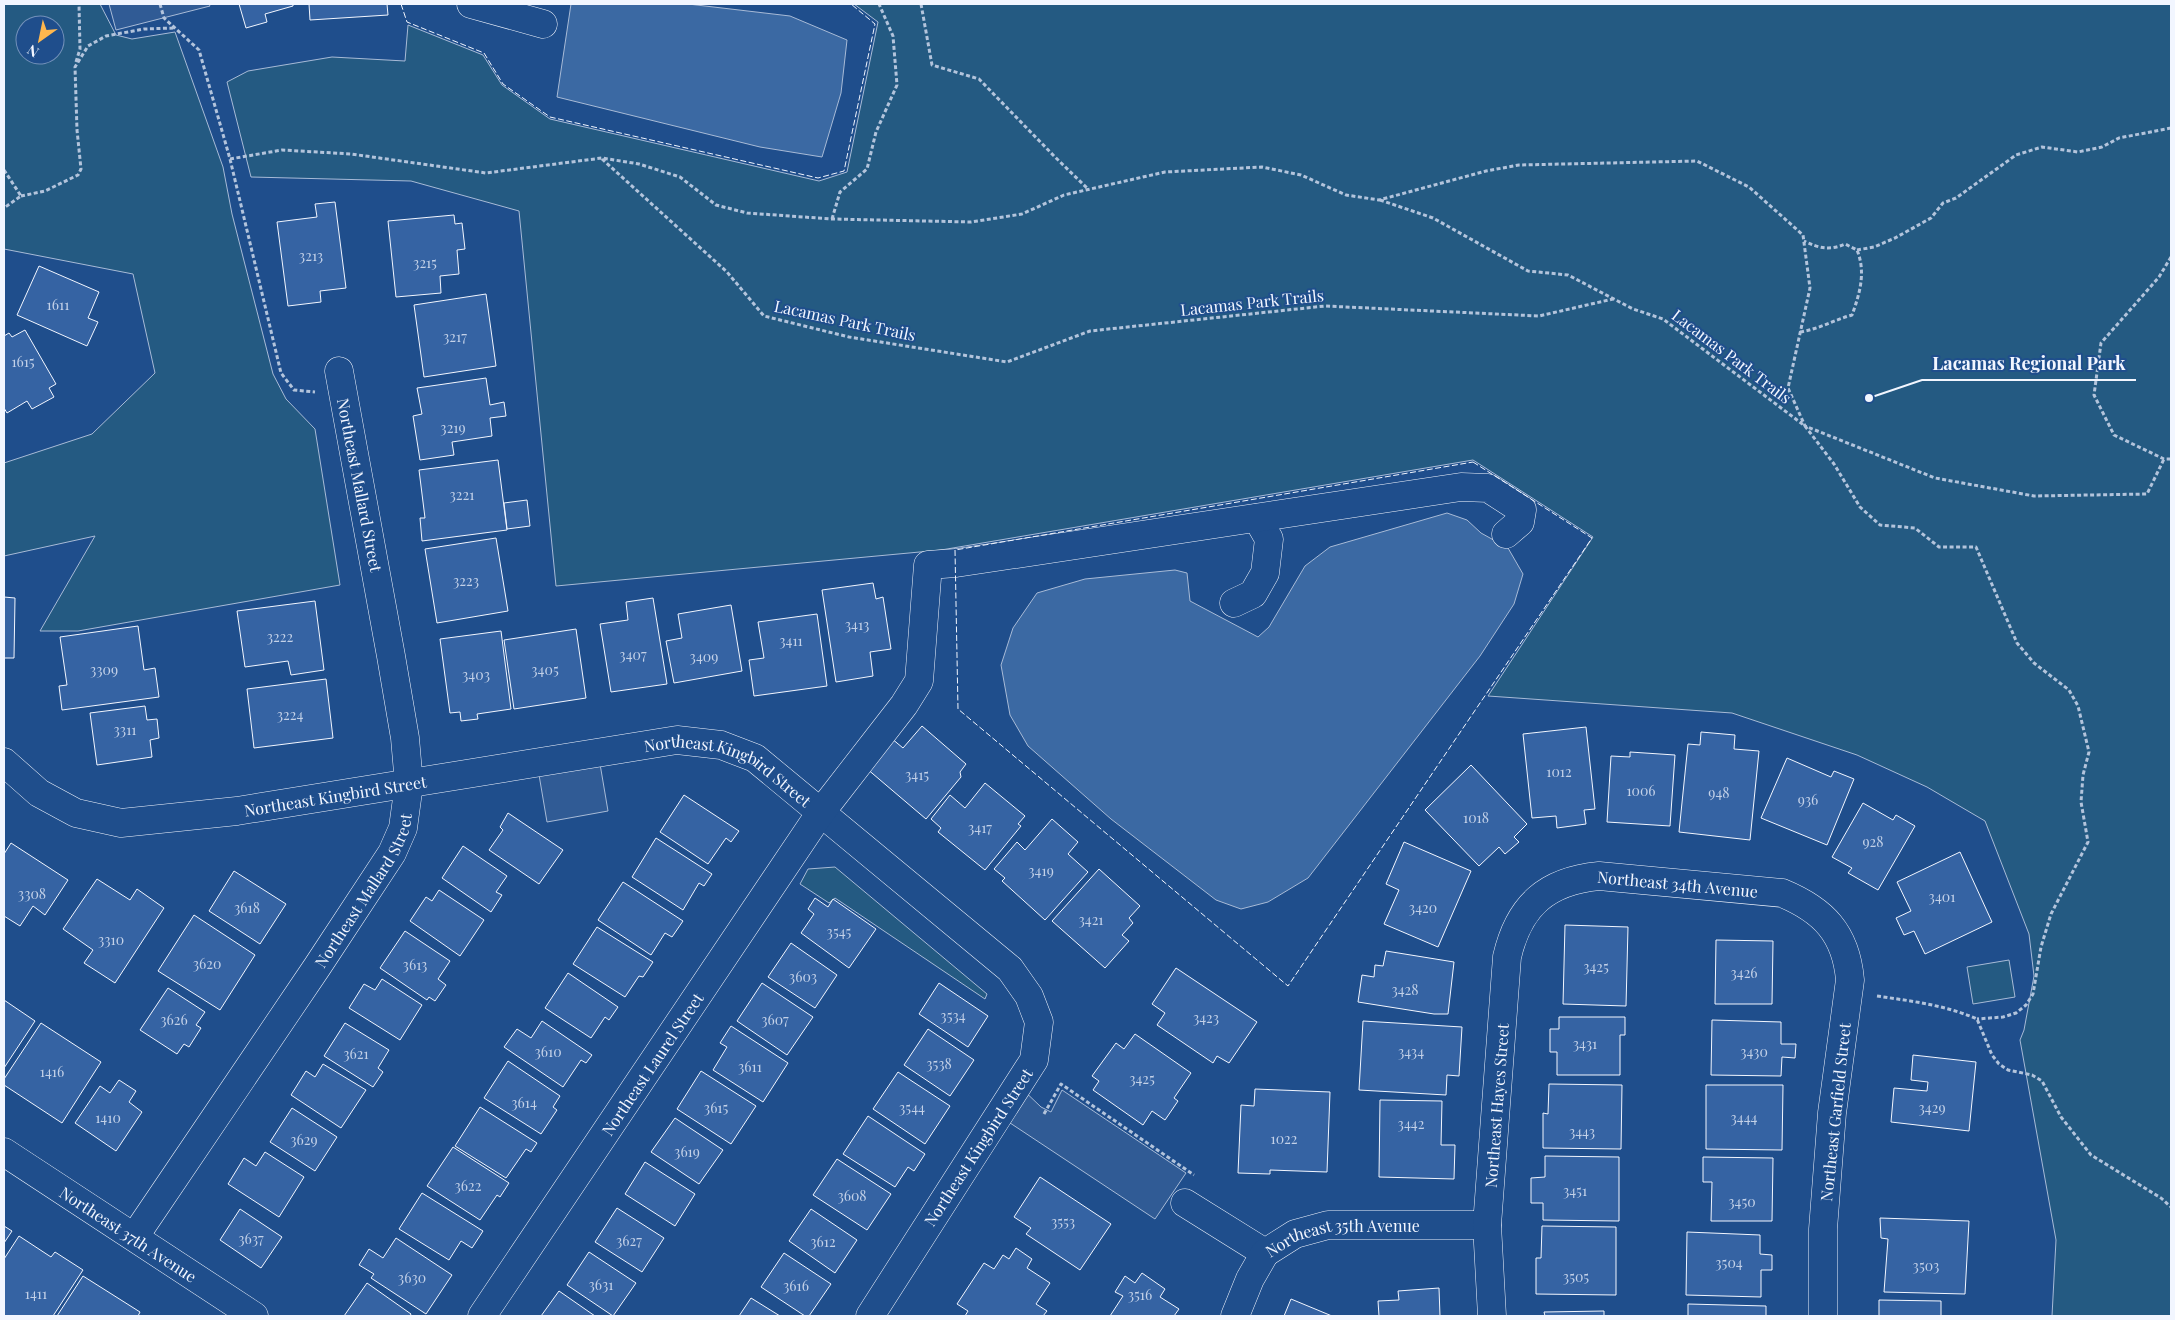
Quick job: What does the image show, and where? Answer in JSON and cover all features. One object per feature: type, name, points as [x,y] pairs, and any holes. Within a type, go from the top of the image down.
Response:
[{"type":"street","points":[[471,4],[543,24]]},
{"type":"street","name":"Northeast Mallard Street","points":[[135,1236],[318,967],[392,853],[403,828],[409,784],[404,738],[391,656],[341,383]]},
{"type":"street","points":[[1234,603],[1253,594],[1265,573],[1269,539],[1257,518],[1461,487],[1488,488],[1522,510],[1520,522],[1506,534]]},
{"type":"street","name":"Northeast Laurel Street","points":[[482,1316],[821,812],[904,705],[919,680],[928,566],[956,564],[1257,518]]},
{"type":"street","name":"Northeast Kingbird Street","points":[[4,762],[39,793],[76,813],[121,824],[237,811],[677,740],[721,745],[755,758],[1010,970],[1029,996],[1039,1022],[1034,1060],[870,1316]]},
{"type":"street","name":"Northeast 34th Avenue","points":[[1534,902],[1562,883],[1580,878],[1600,876],[1782,893],[1804,902],[1822,916]]},
{"type":"street","name":"Northeast Hayes Street","points":[[1492,1316],[1487,1225],[1507,957],[1512,935],[1520,920],[1534,902]]},
{"type":"street","name":"Northeast Garfield Street","points":[[1822,916],[1833,928],[1849,964],[1849,992],[1832,1113],[1823,1229],[1823,1316]]},
{"type":"street","name":"Northeast 37th Avenue","points":[[4,1152],[135,1236],[254,1316]]},
{"type":"street","name":"Northeast 35th Avenue","points":[[1185,1204],[1265,1253],[1295,1234],[1328,1225],[1487,1225]]},
{"type":"street","points":[[1235,1316],[1250,1279],[1265,1253]]},
{"type":"path","points":[[4,208],[21,196],[44,191],[78,174],[81,169],[77,130],[75,67],[80,49],[80,4]]},
{"type":"path","points":[[160,4],[164,18],[199,50],[230,159],[280,373],[294,390],[341,383]]},
{"type":"path","points":[[832,219],[840,192],[867,169],[876,132],[897,85],[893,36],[879,4]]},
{"type":"path","points":[[921,4],[932,65],[979,79],[1089,189]]},
{"type":"path","points":[[75,67],[88,46],[106,36],[144,29],[175,28]]},
{"type":"path","points":[[1804,241],[1822,249],[1836,248],[1845,244],[1858,250],[1874,247],[1895,238],[1931,218],[1943,203],[1956,198],[2016,155],[2042,147],[2078,152],[2102,147],[2119,138],[2171,128]]},
{"type":"path","points":[[230,159],[282,150],[351,154],[486,173],[602,158]]},
{"type":"path","name":"Lacamas Park Trails","points":[[602,158],[639,164],[680,177],[716,205],[747,213],[832,219],[971,222],[1022,214],[1064,195],[1165,172],[1262,167],[1301,175],[1346,195],[1378,200],[1432,218],[1528,272],[1568,275],[1633,309],[1663,319],[1805,426],[1935,478],[2034,496],[2147,494],[2164,459]]},
{"type":"path","name":"Lacamas Park Trails","points":[[602,158],[727,272],[764,316],[849,337],[1007,362],[1090,331],[1324,306],[1539,316],[1614,299]]},
{"type":"path","name":"Lacamas Park Trails","points":[[1378,200],[1486,171],[1518,165],[1697,160],[1749,188],[1803,235],[1810,288],[1788,388],[1805,426],[1834,464],[1860,507],[1880,525],[1915,528],[1939,547],[1976,547],[2017,642],[2034,663],[2069,690],[2080,714],[2089,752],[2083,775],[2081,802],[2088,842],[2051,914],[2041,947],[2033,994],[2026,1005],[2016,1013],[2003,1017],[1977,1019]]},
{"type":"path","points":[[4,170],[21,196]]},
{"type":"path","points":[[1800,332],[1814,330],[1838,318],[1852,315],[1861,291],[1861,259],[1858,250]]},
{"type":"path","points":[[2171,257],[2159,277],[2100,343],[2094,395],[2114,435],[2164,459],[2171,458]]},
{"type":"path","points":[[1849,992],[1925,1003],[1960,1012],[1977,1019],[1992,1055],[1999,1064],[2008,1070],[2032,1075],[2042,1081],[2061,1117],[2091,1156],[2161,1198],[2171,1207]]},
{"type":"path","points":[[1044,1114],[1061,1084],[1198,1178]]},
{"type":"shaded area","points":[[4,4],[100,4],[116,35],[132,39],[175,32],[223,167],[232,214],[273,374],[286,399],[315,429],[340,585],[78,631],[40,631],[95,536],[4,556],[4,463],[92,434],[155,373],[133,274],[4,249]]},
{"type":"shaded area","points":[[109,4],[209,4],[210,6],[116,30]]},
{"type":"shaded area","points":[[571,4],[688,4],[790,16],[847,40],[841,93],[822,157],[760,147],[557,97]]},
{"type":"shaded area","points":[[854,4],[2171,4],[2171,1316],[2052,1316],[2056,1240],[2020,1040],[2024,1030],[2034,976],[2029,934],[1985,821],[1927,787],[1857,755],[1732,713],[1488,696],[1593,537],[1473,460],[941,550],[556,586],[519,211],[411,181],[251,177],[227,82],[248,71],[332,57],[405,61],[408,25],[483,55],[502,85],[550,119],[819,181],[847,172],[878,22]]},
{"type":"shaded area","points":[[1447,513],[1467,520],[1481,533],[1508,548],[1523,574],[1514,604],[1480,656],[1308,878],[1268,902],[1241,909],[1216,900],[1111,819],[1028,746],[1010,715],[1001,665],[1013,628],[1037,593],[1085,579],[1175,570],[1187,573],[1190,601],[1258,637],[1269,627],[1305,566],[1330,547]]},
{"type":"shaded area","points":[[598,752],[608,811],[547,822],[537,763]]},
{"type":"shaded area","points":[[835,867],[987,994],[985,999],[835,898],[829,903],[800,884],[808,869]]},
{"type":"shaded area","points":[[2009,960],[2015,997],[1973,1004],[1967,967]]},
{"type":"shaded area","points":[[1018,1085],[1041,1107],[1051,1112],[1062,1090],[1186,1173],[1155,1219],[998,1115]]},
{"type":"building","points":[[239,4],[293,4],[293,6],[265,14],[267,22],[246,28]]},
{"type":"building","points":[[309,4],[387,4],[388,15],[310,20]]},
{"type":"building","points":[[335,202],[346,288],[320,291],[321,302],[288,306],[277,222],[317,217],[315,204]]},
{"type":"building","points":[[454,215],[455,224],[462,223],[465,249],[457,250],[459,274],[440,276],[441,293],[396,297],[388,221]]},
{"type":"building","points":[[39,266],[99,292],[88,318],[98,322],[87,346],[17,315]]},
{"type":"building","points":[[486,294],[496,366],[424,377],[414,305]]},
{"type":"building","points":[[25,330],[56,384],[49,388],[54,397],[32,409],[27,401],[7,413],[4,408],[4,336],[9,333],[12,337]]},
{"type":"building","points":[[486,378],[490,405],[504,402],[506,416],[490,418],[492,436],[452,442],[454,455],[420,460],[413,416],[422,414],[417,388]]},
{"type":"building","points":[[498,460],[507,530],[422,541],[420,518],[425,518],[419,470]]},
{"type":"building","points":[[527,500],[530,526],[507,529],[504,503]]},
{"type":"building","points":[[496,538],[508,611],[437,623],[425,549]]},
{"type":"building","points":[[873,583],[876,599],[883,597],[891,649],[870,652],[873,676],[836,682],[822,590]]},
{"type":"building","points":[[4,597],[15,598],[14,658],[4,658]]},
{"type":"building","points":[[653,598],[667,684],[611,692],[600,624],[628,620],[626,602]]},
{"type":"building","points":[[315,601],[324,670],[291,675],[288,661],[245,667],[237,611]]},
{"type":"building","points":[[731,605],[742,671],[674,683],[666,641],[682,638],[678,614]]},
{"type":"building","points":[[817,614],[827,686],[754,696],[749,660],[764,658],[758,622]]},
{"type":"building","points":[[138,626],[144,670],[155,668],[159,697],[62,710],[59,686],[67,685],[60,637]]},
{"type":"building","points":[[576,629],[586,698],[514,709],[504,640]]},
{"type":"building","points":[[501,631],[511,709],[477,714],[478,719],[461,721],[460,712],[450,713],[440,639]]},
{"type":"building","points":[[326,679],[333,738],[254,748],[247,689]]},
{"type":"building","points":[[145,706],[147,720],[157,719],[159,738],[150,740],[152,757],[97,765],[90,713]]},
{"type":"building","points":[[922,726],[966,764],[960,772],[961,777],[926,819],[866,768],[891,738],[903,748]]},
{"type":"building","points":[[1586,727],[1595,809],[1584,810],[1586,824],[1557,828],[1556,816],[1532,818],[1523,734]]},
{"type":"building","points":[[1701,732],[1735,735],[1734,749],[1759,751],[1750,840],[1679,832],[1688,744],[1700,745]]},
{"type":"building","points":[[1630,752],[1675,755],[1670,826],[1607,822],[1611,756],[1630,757]]},
{"type":"building","points":[[1787,758],[1831,777],[1834,771],[1854,779],[1827,845],[1761,818]]},
{"type":"building","points":[[1471,765],[1527,824],[1514,837],[1519,842],[1505,854],[1499,847],[1479,866],[1425,810]]},
{"type":"building","points":[[985,783],[1025,816],[1018,824],[1021,826],[985,870],[938,832],[941,828],[931,819],[950,795],[965,808]]},
{"type":"building","points":[[684,795],[739,831],[731,842],[726,838],[708,864],[660,832]]},
{"type":"building","points":[[1863,803],[1893,820],[1896,815],[1915,826],[1878,890],[1848,873],[1852,868],[1832,857]]},
{"type":"building","points":[[508,813],[563,850],[539,884],[489,850],[503,830],[500,827]]},
{"type":"building","points":[[1052,819],[1078,842],[1068,854],[1088,872],[1045,920],[1002,881],[1005,878],[994,869],[1017,842],[1025,850]]},
{"type":"building","points":[[656,838],[712,874],[704,886],[699,883],[683,910],[632,877]]},
{"type":"building","points":[[1404,842],[1471,871],[1438,947],[1384,924],[1399,890],[1386,884]]},
{"type":"building","points":[[11,843],[68,880],[45,915],[33,906],[20,926],[4,916],[4,854]]},
{"type":"building","points":[[463,846],[507,876],[496,892],[502,895],[491,912],[442,878]]},
{"type":"building","points":[[1960,852],[1992,922],[1925,954],[1914,931],[1904,935],[1896,918],[1911,911],[1897,882]]},
{"type":"building","points":[[1099,869],[1140,906],[1129,918],[1133,923],[1122,935],[1129,941],[1105,968],[1052,921]]},
{"type":"building","points":[[234,871],[286,904],[260,944],[209,911]]},
{"type":"building","points":[[97,879],[130,900],[137,889],[164,908],[115,983],[84,963],[93,950],[63,929]]},
{"type":"building","points":[[623,882],[683,921],[672,937],[665,933],[651,955],[598,920]]},
{"type":"building","points":[[439,890],[484,920],[460,956],[410,921],[426,897],[432,901]]},
{"type":"building","points":[[815,898],[828,907],[833,899],[876,929],[849,968],[801,933],[814,914],[808,909]]},
{"type":"building","points":[[194,915],[255,955],[220,1010],[158,971]]},
{"type":"building","points":[[1565,925],[1628,927],[1626,1006],[1563,1004]]},
{"type":"building","points":[[597,927],[653,962],[643,977],[639,976],[625,997],[573,964]]},
{"type":"building","points":[[405,931],[450,961],[438,979],[446,985],[435,1001],[429,997],[427,1000],[380,968]]},
{"type":"building","points":[[1716,940],[1773,941],[1772,1004],[1715,1004]]},
{"type":"building","points":[[791,943],[837,975],[815,1008],[768,977]]},
{"type":"building","points":[[1386,951],[1454,962],[1448,1014],[1434,1014],[1358,1002],[1362,975],[1374,977],[1375,965],[1383,966]]},
{"type":"building","points":[[1176,968],[1257,1022],[1229,1063],[1217,1056],[1213,1063],[1157,1025],[1165,1013],[1152,1004]]},
{"type":"building","points":[[568,973],[618,1007],[609,1020],[605,1017],[591,1038],[545,1008]]},
{"type":"building","points":[[382,979],[422,1005],[400,1040],[349,1008],[364,984],[375,990]]},
{"type":"building","points":[[762,983],[813,1017],[787,1055],[737,1021]]},
{"type":"building","points":[[939,983],[988,1016],[968,1047],[919,1014]]},
{"type":"building","points":[[168,988],[205,1012],[196,1025],[201,1028],[189,1047],[184,1044],[177,1054],[140,1030]]},
{"type":"building","points":[[4,1000],[35,1021],[4,1068]]},
{"type":"building","points":[[1559,1017],[1625,1017],[1625,1035],[1620,1035],[1620,1075],[1557,1075],[1557,1052],[1550,1052],[1550,1029],[1559,1029]]},
{"type":"building","points":[[1712,1020],[1781,1022],[1781,1044],[1796,1044],[1795,1058],[1782,1057],[1781,1076],[1711,1075]]},
{"type":"building","points":[[542,1021],[592,1055],[586,1063],[581,1060],[563,1087],[504,1047],[517,1029],[531,1038]]},
{"type":"building","points":[[1363,1021],[1462,1027],[1459,1076],[1447,1075],[1446,1095],[1359,1090]]},
{"type":"building","points":[[41,1023],[101,1062],[62,1123],[4,1085],[4,1079]]},
{"type":"building","points":[[345,1023],[389,1050],[378,1068],[383,1072],[373,1087],[324,1056]]},
{"type":"building","points":[[731,1026],[788,1063],[763,1102],[713,1070],[727,1047],[720,1043]]},
{"type":"building","points":[[928,1029],[974,1060],[950,1096],[904,1065]]},
{"type":"building","points":[[1135,1034],[1191,1073],[1174,1098],[1178,1101],[1165,1120],[1152,1111],[1143,1125],[1093,1090],[1099,1081],[1092,1076],[1116,1043],[1124,1049]]},
{"type":"building","points":[[1913,1055],[1976,1062],[1969,1131],[1891,1122],[1894,1088],[1927,1091],[1928,1082],[1911,1080]]},
{"type":"building","points":[[508,1061],[560,1096],[553,1107],[557,1110],[541,1134],[484,1098]]},
{"type":"building","points":[[323,1064],[366,1090],[341,1128],[291,1095],[306,1071],[315,1077]]},
{"type":"building","points":[[701,1071],[756,1106],[731,1144],[677,1109]]},
{"type":"building","points":[[898,1072],[950,1106],[925,1144],[873,1109]]},
{"type":"building","points":[[119,1080],[136,1091],[129,1102],[142,1112],[116,1151],[75,1123],[100,1086],[110,1093]]},
{"type":"building","points":[[1549,1084],[1622,1085],[1621,1149],[1543,1148],[1543,1113],[1548,1114]]},
{"type":"building","points":[[1706,1085],[1783,1085],[1782,1150],[1706,1149]]},
{"type":"building","points":[[1255,1089],[1330,1092],[1327,1172],[1270,1170],[1270,1174],[1238,1173],[1241,1105],[1254,1106]]},
{"type":"building","points":[[1380,1100],[1442,1101],[1441,1145],[1455,1145],[1454,1179],[1379,1177]]},
{"type":"building","points":[[480,1107],[537,1143],[531,1152],[526,1149],[506,1178],[455,1146]]},
{"type":"building","points":[[292,1108],[337,1137],[315,1171],[270,1142]]},
{"type":"building","points":[[868,1116],[925,1154],[914,1171],[908,1167],[895,1187],[843,1154]]},
{"type":"building","points":[[675,1118],[723,1150],[699,1184],[651,1152]]},
{"type":"building","points":[[453,1147],[509,1183],[500,1197],[497,1195],[480,1220],[427,1186]]},
{"type":"building","points":[[265,1152],[304,1177],[279,1217],[228,1184],[244,1158],[256,1166]]},
{"type":"building","points":[[1545,1156],[1619,1157],[1619,1221],[1543,1220],[1543,1203],[1531,1203],[1531,1178],[1545,1177]]},
{"type":"building","points":[[1703,1157],[1773,1158],[1772,1221],[1711,1221],[1712,1182],[1703,1182]]},
{"type":"building","points":[[837,1159],[891,1194],[867,1230],[813,1195]]},
{"type":"building","points":[[645,1162],[695,1194],[675,1226],[625,1194]]},
{"type":"building","points":[[1040,1177],[1111,1224],[1080,1270],[1026,1234],[1031,1228],[1014,1217]]},
{"type":"building","points":[[422,1193],[483,1231],[472,1248],[461,1241],[449,1260],[399,1229]]},
{"type":"building","points":[[617,1208],[664,1238],[642,1272],[595,1242]]},
{"type":"building","points":[[240,1209],[282,1237],[261,1268],[220,1240]]},
{"type":"building","points":[[811,1209],[857,1240],[835,1273],[789,1241]]},
{"type":"building","points":[[1880,1218],[1969,1221],[1965,1294],[1884,1292],[1888,1239],[1881,1238]]},
{"type":"building","points":[[4,1226],[12,1231],[4,1243]]},
{"type":"building","points":[[1542,1226],[1616,1227],[1616,1295],[1536,1294],[1536,1258],[1541,1258]]},
{"type":"building","points":[[1687,1232],[1760,1235],[1760,1254],[1772,1255],[1772,1270],[1761,1270],[1761,1297],[1686,1295]]},
{"type":"building","points":[[19,1236],[51,1257],[55,1252],[83,1270],[53,1316],[4,1316],[4,1259]]},
{"type":"building","points":[[396,1238],[452,1275],[426,1314],[371,1278],[374,1274],[359,1265],[369,1249],[383,1258]]},
{"type":"building","points":[[1016,1248],[1032,1259],[1027,1268],[1050,1283],[1036,1304],[1047,1311],[1043,1316],[965,1316],[968,1311],[957,1304],[984,1263],[994,1269],[1003,1255],[1009,1259]]},
{"type":"building","points":[[589,1252],[636,1283],[613,1316],[567,1285]]},
{"type":"building","points":[[784,1253],[831,1284],[809,1316],[805,1316],[761,1287]]},
{"type":"building","points":[[1142,1273],[1165,1289],[1160,1297],[1179,1309],[1174,1316],[1110,1316],[1123,1296],[1115,1292],[1125,1276],[1135,1283]]},
{"type":"building","points":[[83,1276],[140,1312],[138,1316],[57,1316]]},
{"type":"building","points":[[367,1283],[411,1314],[410,1316],[344,1316]]},
{"type":"building","points":[[1439,1288],[1440,1316],[1379,1316],[1378,1301],[1399,1300],[1398,1291]]},
{"type":"building","points":[[559,1291],[595,1316],[541,1316]]},
{"type":"building","points":[[751,1298],[780,1316],[739,1316]]},
{"type":"building","points":[[1291,1299],[1332,1316],[1284,1316]]},
{"type":"building","points":[[1879,1300],[1941,1301],[1941,1316],[1879,1316]]},
{"type":"building","points":[[1688,1304],[1766,1306],[1766,1316],[1688,1316]]},
{"type":"building","points":[[1604,1311],[1604,1316],[1545,1316],[1544,1312]]},
{"type":"fence","points":[[401,4],[407,22],[484,53],[503,84],[550,117],[818,178],[844,171],[875,24],[851,4]]},
{"type":"fence","points":[[1473,462],[1592,538],[1288,986],[958,709],[955,550],[1473,462]]},
{"type":"place","name":"Lacamas Regional Park","points":[[1869,398]]}]
